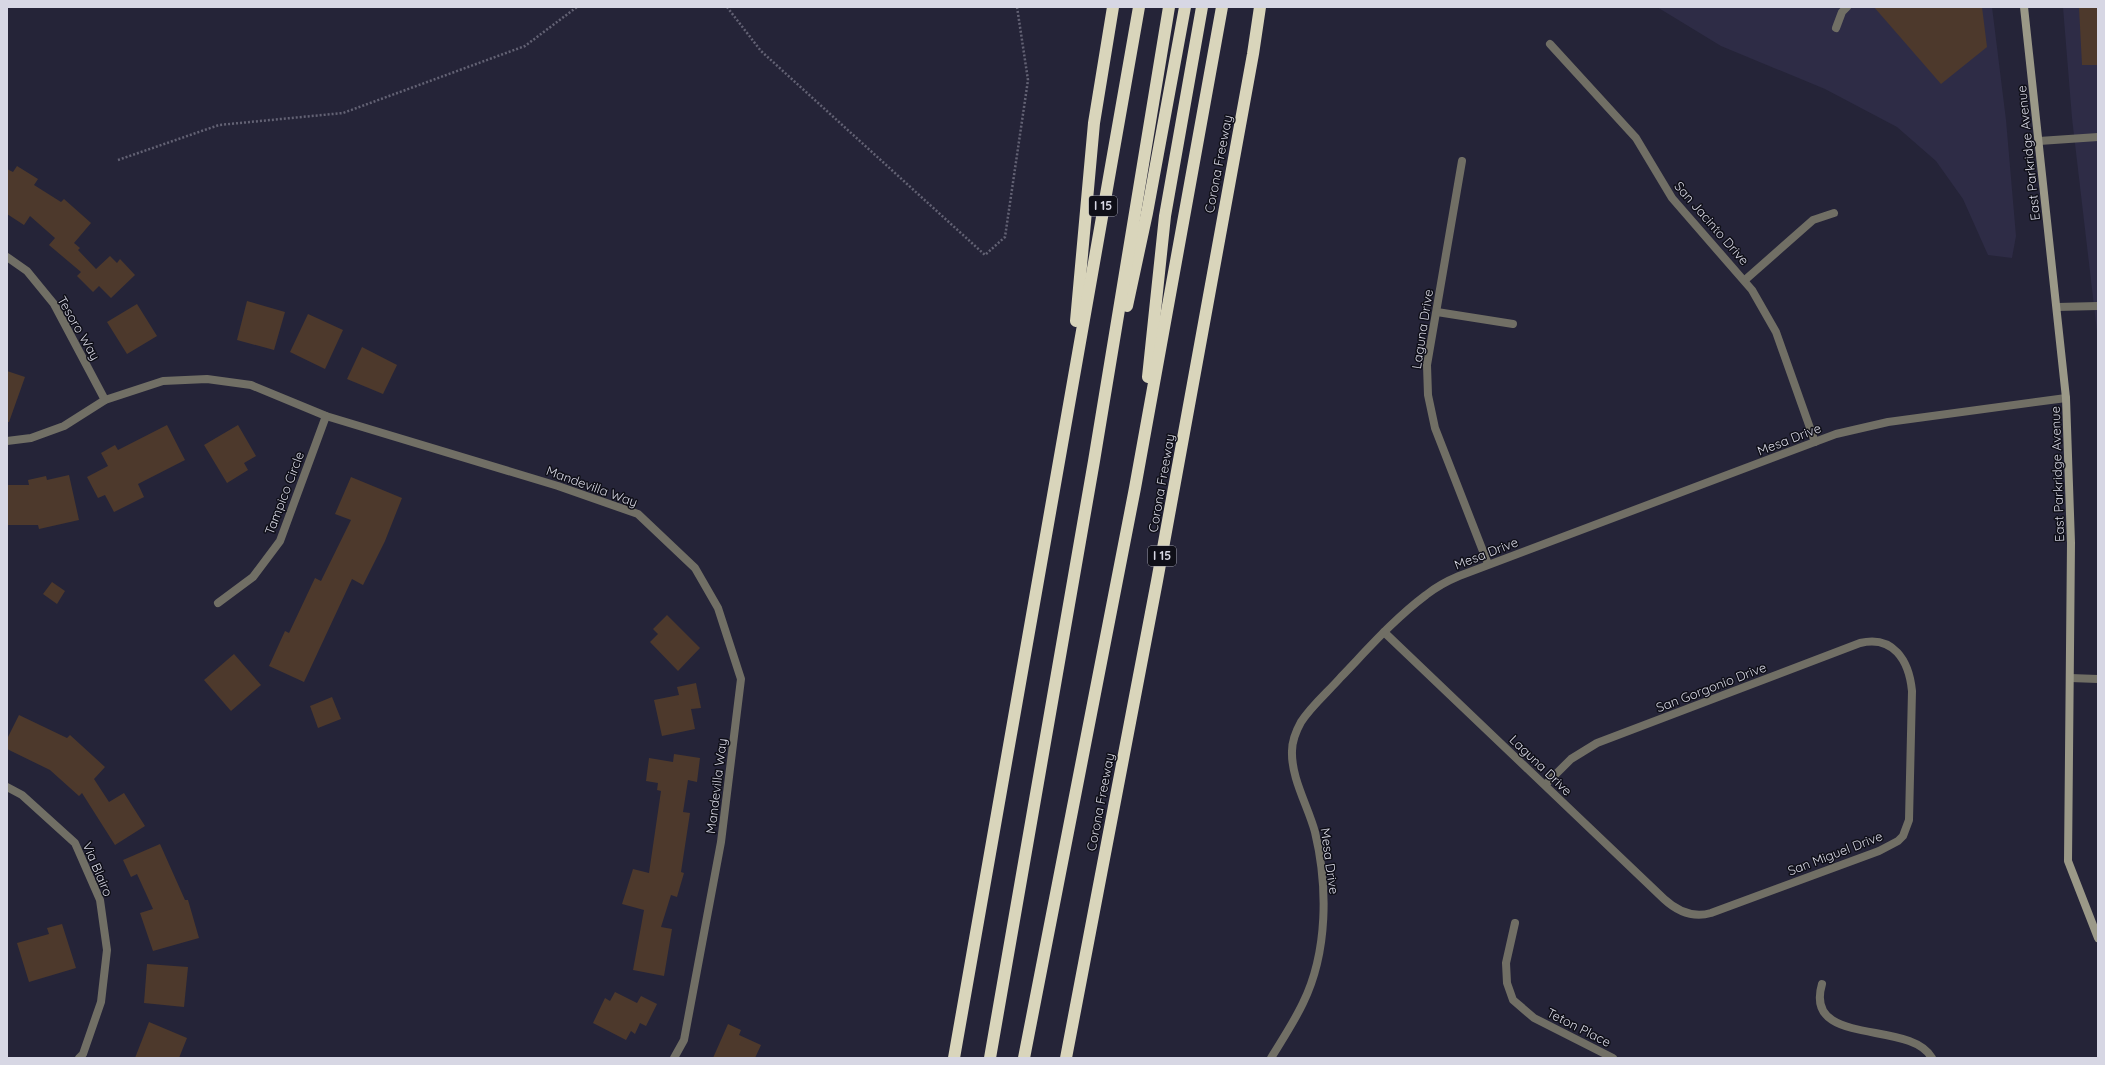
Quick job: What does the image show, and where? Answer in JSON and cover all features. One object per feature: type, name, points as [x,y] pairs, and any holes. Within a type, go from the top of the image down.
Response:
[{"type":"highway","points":[[1068,405],[1094,123],[1113,7]]},
{"type":"highway","name":"I 15","points":[[954,1058],[1138,7]]},
{"type":"highway","points":[[990,1058],[1094,460],[1169,7]]},
{"type":"highway","points":[[1094,460],[1147,213],[1185,7]]},
{"type":"highway","points":[[1137,478],[1165,216],[1202,7]]},
{"type":"highway","points":[[1024,1058],[1137,478],[1222,7]]},
{"type":"highway","name":"Corona Freeway","points":[[1066,1058],[1157,580],[1253,54],[1260,7]]},
{"type":"highway","points":[[1253,54],[1263,7]]},
{"type":"main road","name":"East Parkridge Avenue","points":[[2024,7],[2066,398],[2071,543],[2068,861],[2098,938]]},
{"type":"street","points":[[1836,28],[1842,12],[1847,7]]},
{"type":"street","name":"San Jacinto Drive","points":[[1550,44],[1636,138],[1672,198],[1745,280],[1767,313],[1776,332],[1815,442]]},
{"type":"street","points":[[2039,141],[2098,137]]},
{"type":"street","name":"Laguna Drive","points":[[1462,161],[1427,370],[1429,404],[1439,437],[1488,564]]},
{"type":"street","points":[[1745,280],[1813,220],[1834,213]]},
{"type":"street","name":"Tesoro Way","points":[[7,257],[27,271],[54,304],[105,400]]},
{"type":"street","points":[[2056,307],[2098,306]]},
{"type":"street","points":[[1437,312],[1513,324]]},
{"type":"street","name":"Mandevilla Way","points":[[7,441],[31,438],[64,426],[105,400],[163,381],[207,379],[251,385],[326,416],[558,486],[638,514],[695,568],[718,608],[740,680],[721,842],[684,1040],[674,1058]]},
{"type":"street","name":"Mesa Drive","points":[[1271,1058],[1303,1005],[1309,991],[1314,973],[1322,928],[1322,874],[1310,814],[1294,767],[1292,752],[1294,737],[1307,714],[1384,632],[1408,610],[1434,589],[1488,564],[1848,430],[1875,424],[2066,398]]},
{"type":"street","name":"Tampico Circle","points":[[218,603],[253,577],[280,541],[326,416]]},
{"type":"street","name":"Laguna Drive","points":[[1384,632],[1664,899],[1684,912]]},
{"type":"street","name":"San Gorgonio Drive","points":[[1545,785],[1571,759],[1597,743],[1860,643],[1876,641],[1884,643],[1896,651]]},
{"type":"street","name":"San Miguel Drive","points":[[1684,912],[1698,915],[1711,913],[1879,850],[1898,841],[1903,836],[1907,829],[1910,809],[1912,691],[1909,673],[1896,651]]},
{"type":"street","points":[[2070,678],[2098,679]]},
{"type":"street","name":"Via Blairo","points":[[7,787],[22,795],[75,843],[100,900],[107,950],[102,1002],[83,1054],[79,1058]]},
{"type":"street","name":"Teton Place","points":[[1515,923],[1506,963],[1506,983],[1513,1000],[1519,1007],[1534,1018],[1612,1058]]},
{"type":"street","points":[[1822,984],[1819,994],[1820,1007],[1832,1022],[1914,1043],[1928,1051],[1932,1058]]},
{"type":"path","points":[[118,160],[219,125],[343,113],[525,46],[577,7]]},
{"type":"path","points":[[727,7],[761,51],[985,254],[1005,237],[1028,80],[1017,7]]},
{"type":"shaded area","points":[[1657,7],[1992,7],[2006,120],[2016,236],[2012,258],[1988,255],[1963,199],[1936,161],[1897,127],[1825,89],[1721,46]]},
{"type":"shaded area","points":[[2063,7],[2098,7],[2098,340],[2072,118]]},
{"type":"building","points":[[1874,7],[1982,7],[1987,47],[1941,84]]},
{"type":"building","points":[[2079,7],[2098,7],[2098,65],[2082,65]]},
{"type":"building","points":[[17,166],[38,179],[34,185],[61,202],[64,199],[91,223],[74,243],[80,248],[78,250],[96,269],[110,256],[117,263],[120,259],[135,275],[111,298],[99,286],[93,292],[77,276],[81,272],[49,245],[55,238],[30,216],[24,225],[7,214],[7,169],[13,172]]},
{"type":"building","points":[[247,301],[285,312],[274,350],[237,340]]},
{"type":"building","points":[[137,304],[157,336],[127,354],[107,322]]},
{"type":"building","points":[[308,314],[343,330],[325,369],[290,352]]},
{"type":"building","points":[[362,347],[397,365],[383,394],[347,379]]},
{"type":"building","points":[[7,371],[25,377],[9,422],[7,422]]},
{"type":"building","points":[[167,425],[185,460],[138,484],[144,497],[114,512],[105,495],[98,498],[87,477],[108,466],[101,453],[115,445],[118,450]]},
{"type":"building","points":[[238,425],[256,456],[244,463],[248,470],[227,483],[204,445]]},
{"type":"building","points":[[69,475],[79,520],[39,529],[38,525],[7,525],[7,485],[29,485],[28,480],[46,476],[47,480]]},
{"type":"building","points":[[351,477],[402,498],[385,541],[363,585],[352,579],[304,682],[269,666],[285,631],[289,633],[315,578],[321,581],[351,520],[335,514]]},
{"type":"building","points":[[52,582],[65,591],[57,604],[43,594]]},
{"type":"building","points":[[667,615],[700,648],[678,671],[650,642],[658,634],[653,629]]},
{"type":"building","points":[[234,654],[261,685],[231,711],[204,680]]},
{"type":"building","points":[[696,683],[701,708],[691,709],[695,729],[662,736],[654,700],[679,695],[677,687]]},
{"type":"building","points":[[332,697],[341,719],[318,728],[310,706]]},
{"type":"building","points":[[19,715],[67,738],[70,735],[105,767],[94,779],[109,802],[124,793],[145,826],[115,845],[82,793],[79,796],[50,770],[7,749],[7,739]]},
{"type":"building","points":[[674,754],[700,758],[697,782],[688,780],[683,812],[690,813],[681,872],[684,873],[677,897],[671,895],[661,927],[672,929],[664,976],[633,970],[644,910],[622,904],[633,869],[649,873],[661,791],[657,790],[658,783],[646,781],[649,758],[673,762]]},
{"type":"building","points":[[160,844],[185,900],[188,900],[199,938],[153,951],[140,913],[153,909],[137,874],[131,877],[123,860]]},
{"type":"building","points":[[62,924],[76,968],[29,982],[17,943],[49,934],[47,928]]},
{"type":"building","points":[[147,964],[188,967],[184,1007],[144,1003]]},
{"type":"building","points":[[615,992],[637,1003],[641,996],[657,1004],[646,1026],[640,1023],[635,1034],[631,1031],[626,1040],[593,1023],[605,998],[610,1001]]},
{"type":"building","points":[[149,1022],[187,1038],[179,1058],[135,1058]]},
{"type":"building","points":[[728,1024],[741,1030],[739,1035],[761,1045],[755,1058],[713,1058]]}]
